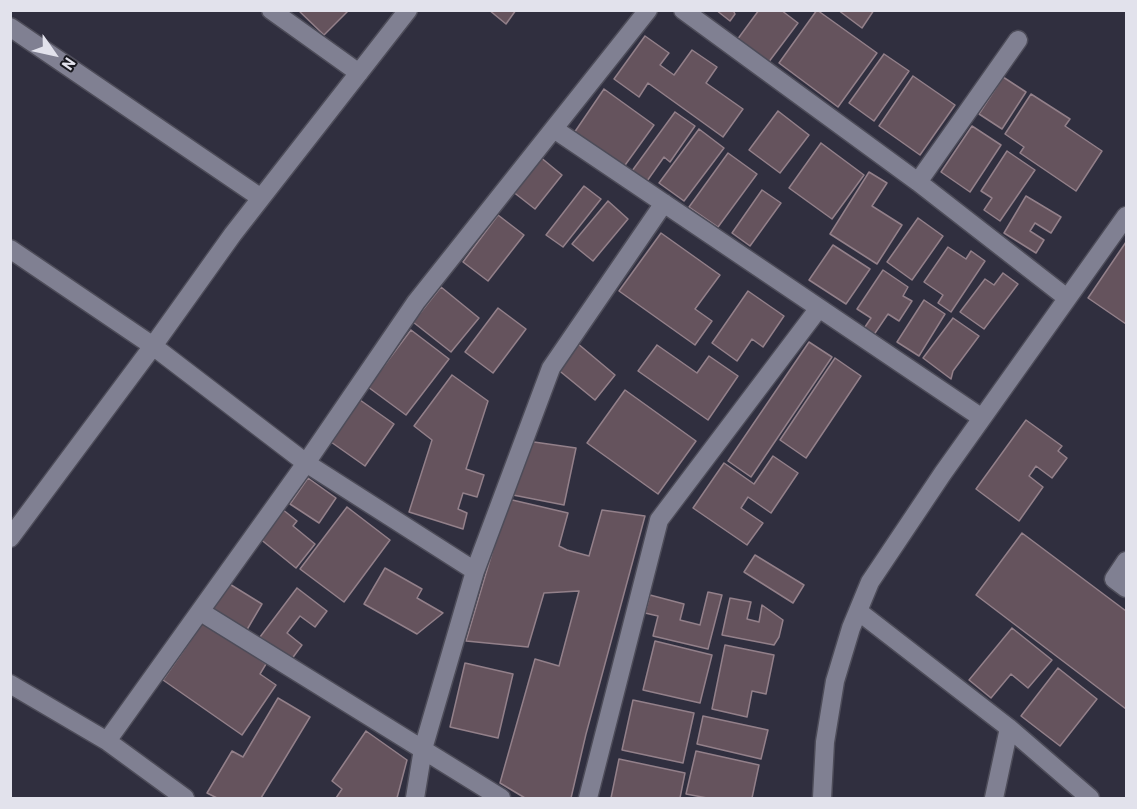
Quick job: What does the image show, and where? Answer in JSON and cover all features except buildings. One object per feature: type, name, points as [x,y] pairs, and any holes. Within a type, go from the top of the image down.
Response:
[{"type":"street","points":[[271,10],[359,73]]},
{"type":"street","points":[[10,538],[233,234],[408,10]]},
{"type":"street","points":[[107,741],[306,463],[416,302],[648,10]]},
{"type":"street","points":[[683,10],[918,182],[1067,298]]},
{"type":"street","points":[[10,27],[261,198]]},
{"type":"street","points":[[918,182],[1018,40]]},
{"type":"street","points":[[554,129],[982,418]]},
{"type":"street","points":[[415,798],[423,749],[475,571],[551,368],[664,203]]},
{"type":"street","points":[[822,798],[825,742],[834,681],[870,582],[982,418],[1126,216]]},
{"type":"street","points":[[10,249],[153,346],[306,463],[475,571]]},
{"type":"street","points":[[588,798],[659,520],[819,308]]},
{"type":"street","points":[[1126,561],[1114,579],[1126,588]]},
{"type":"street","points":[[858,611],[1009,728],[1090,798]]},
{"type":"street","points":[[201,612],[501,798]]},
{"type":"street","points":[[10,684],[107,741],[186,798]]},
{"type":"street","points":[[994,798],[1009,728]]}]
